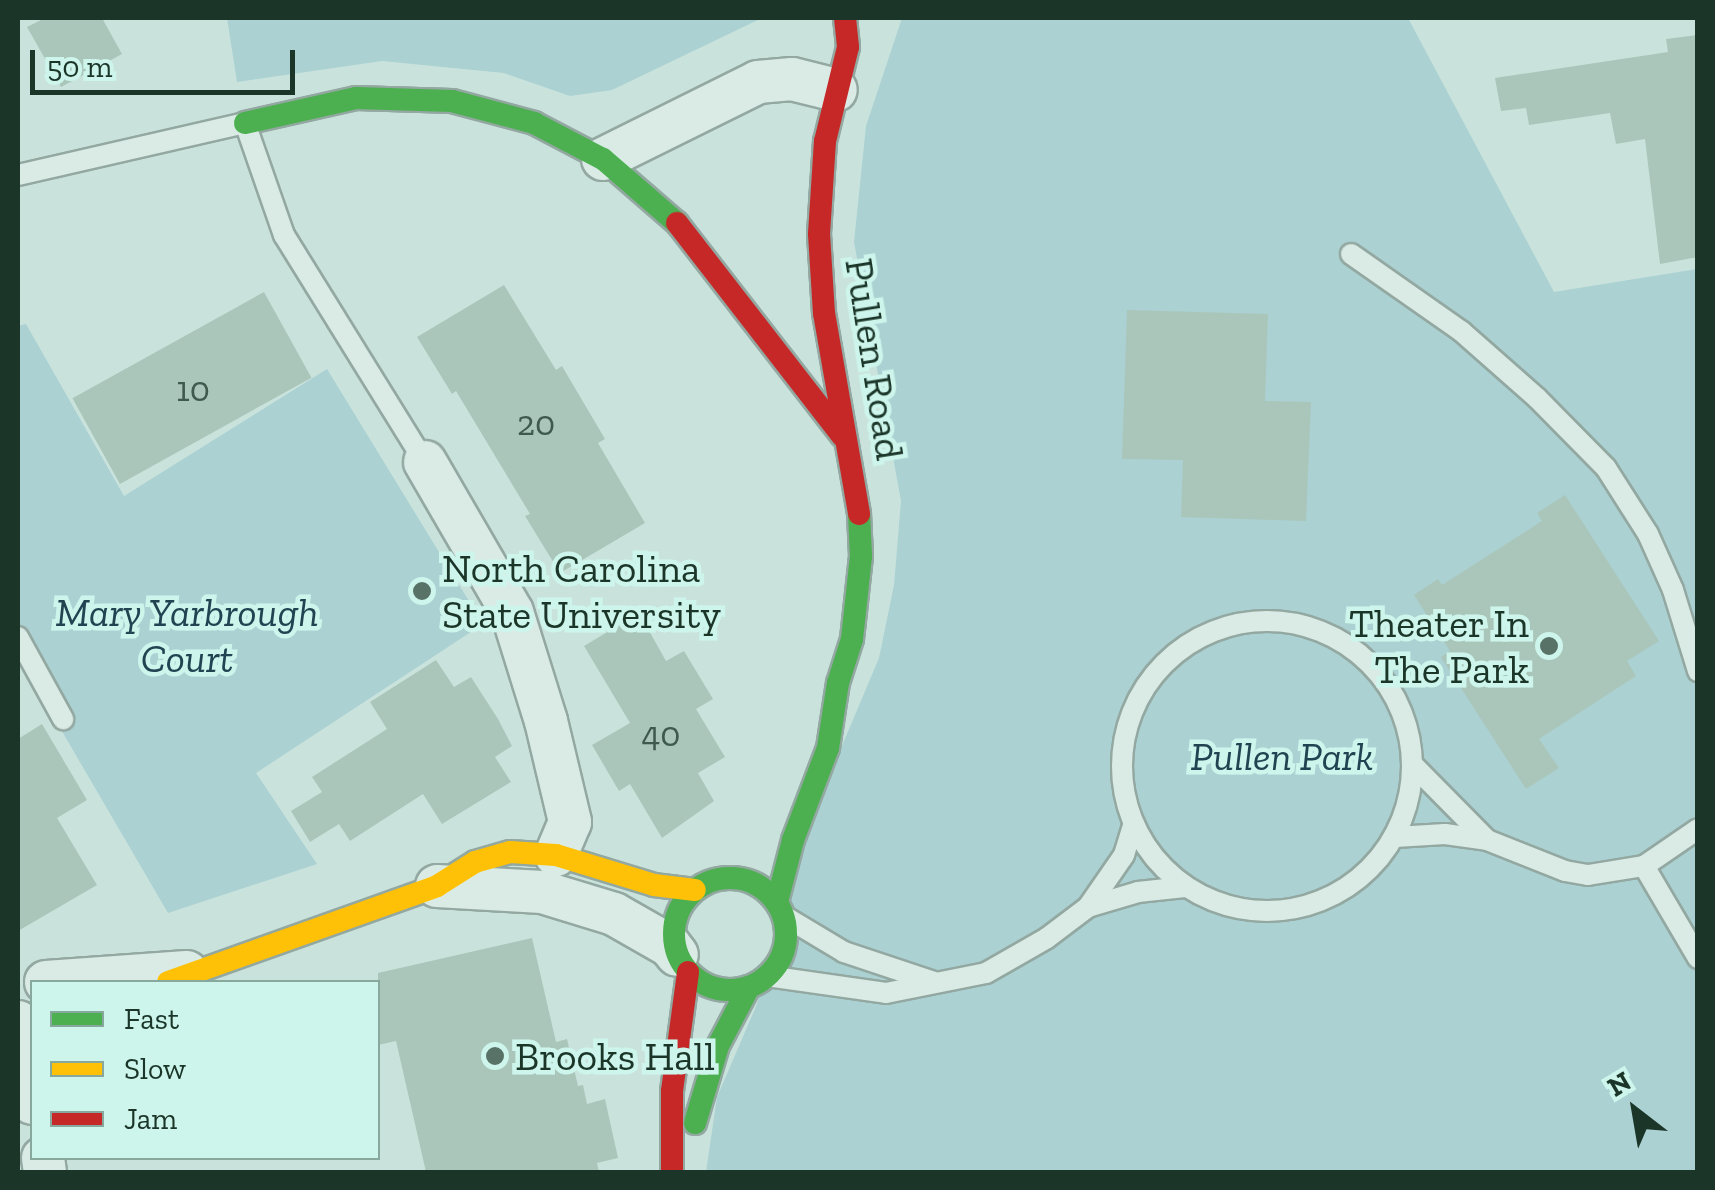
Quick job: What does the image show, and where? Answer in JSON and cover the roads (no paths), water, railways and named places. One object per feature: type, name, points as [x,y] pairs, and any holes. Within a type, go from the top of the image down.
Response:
[{"type":"main road","name":"Pullen Road","points":[[845,18],[848,47]]},
{"type":"main road","name":"Pullen Road","points":[[780,909],[794,840],[828,748],[838,682],[852,639],[862,556],[849,447],[824,313],[819,234],[825,141],[836,90],[848,47],[868,18]]},
{"type":"main road","points":[[245,122],[356,98],[438,100],[534,123],[603,159],[653,198],[696,242],[849,447]]},
{"type":"main road","name":"Pullen Road","points":[[802,736],[838,682]]},
{"type":"main road","points":[[177,977],[437,886],[475,862],[510,852],[556,855],[654,885],[695,890],[723,878],[742,851]]},
{"type":"main road","points":[[675,1172],[718,1046],[758,982],[785,949],[780,909],[754,883],[723,878]]},
{"type":"main road","points":[[675,1172],[672,1091],[682,963],[675,920],[695,890]]},
{"type":"main road","points":[[682,963],[716,989],[758,982]]},
{"type":"street","points":[[603,159],[758,82],[792,79],[836,90]]},
{"type":"street","points":[[425,462],[512,612],[546,721],[570,822],[556,855]]},
{"type":"street","points":[[437,886],[542,892],[614,914],[682,963]]},
{"type":"street","points":[[98,980],[177,977]]},
{"type":"street","points":[[18,1026],[30,1092]]},
{"type":"lane","points":[[18,175],[245,122],[284,235],[425,462]]},
{"type":"lane","points":[[1351,254],[1460,331],[1538,398],[1606,468],[1648,534],[1673,590],[1698,671]]},
{"type":"lane","points":[[1281,621],[1323,631],[1358,652],[1386,682],[1406,718],[1414,766],[1410,799],[1395,836],[1370,868],[1339,893],[1301,908],[1261,912],[1235,907],[1185,887],[1155,860],[1133,824],[1122,761],[1126,729],[1138,698],[1174,655],[1197,639],[1238,624],[1281,621]]},
{"type":"lane","points":[[18,637],[63,719]]},
{"type":"lane","points":[[1414,766],[1487,840]]},
{"type":"lane","points":[[758,982],[866,993],[986,973],[1008,963],[1088,906],[1124,855],[1133,824]]},
{"type":"lane","points":[[1395,836],[1446,834],[1487,840],[1565,871],[1588,874],[1644,866],[1698,830]]},
{"type":"lane","points":[[1644,866],[1698,958]]},
{"type":"lane","points":[[1088,906],[1154,889],[1185,887]]},
{"type":"lane","points":[[780,909],[844,952],[936,983]]},
{"type":"place","name":"North Carolina State University","points":[[422,591]]},
{"type":"place","name":"Theater In The Park","points":[[1549,646]]},
{"type":"place","name":"Brooks Hall","points":[[495,1056]]},
{"type":"park label","name":"Mary Yarbrough Court","points":[[187,635]]},
{"type":"park label","name":"Pullen Park","points":[[1282,756]]}]
